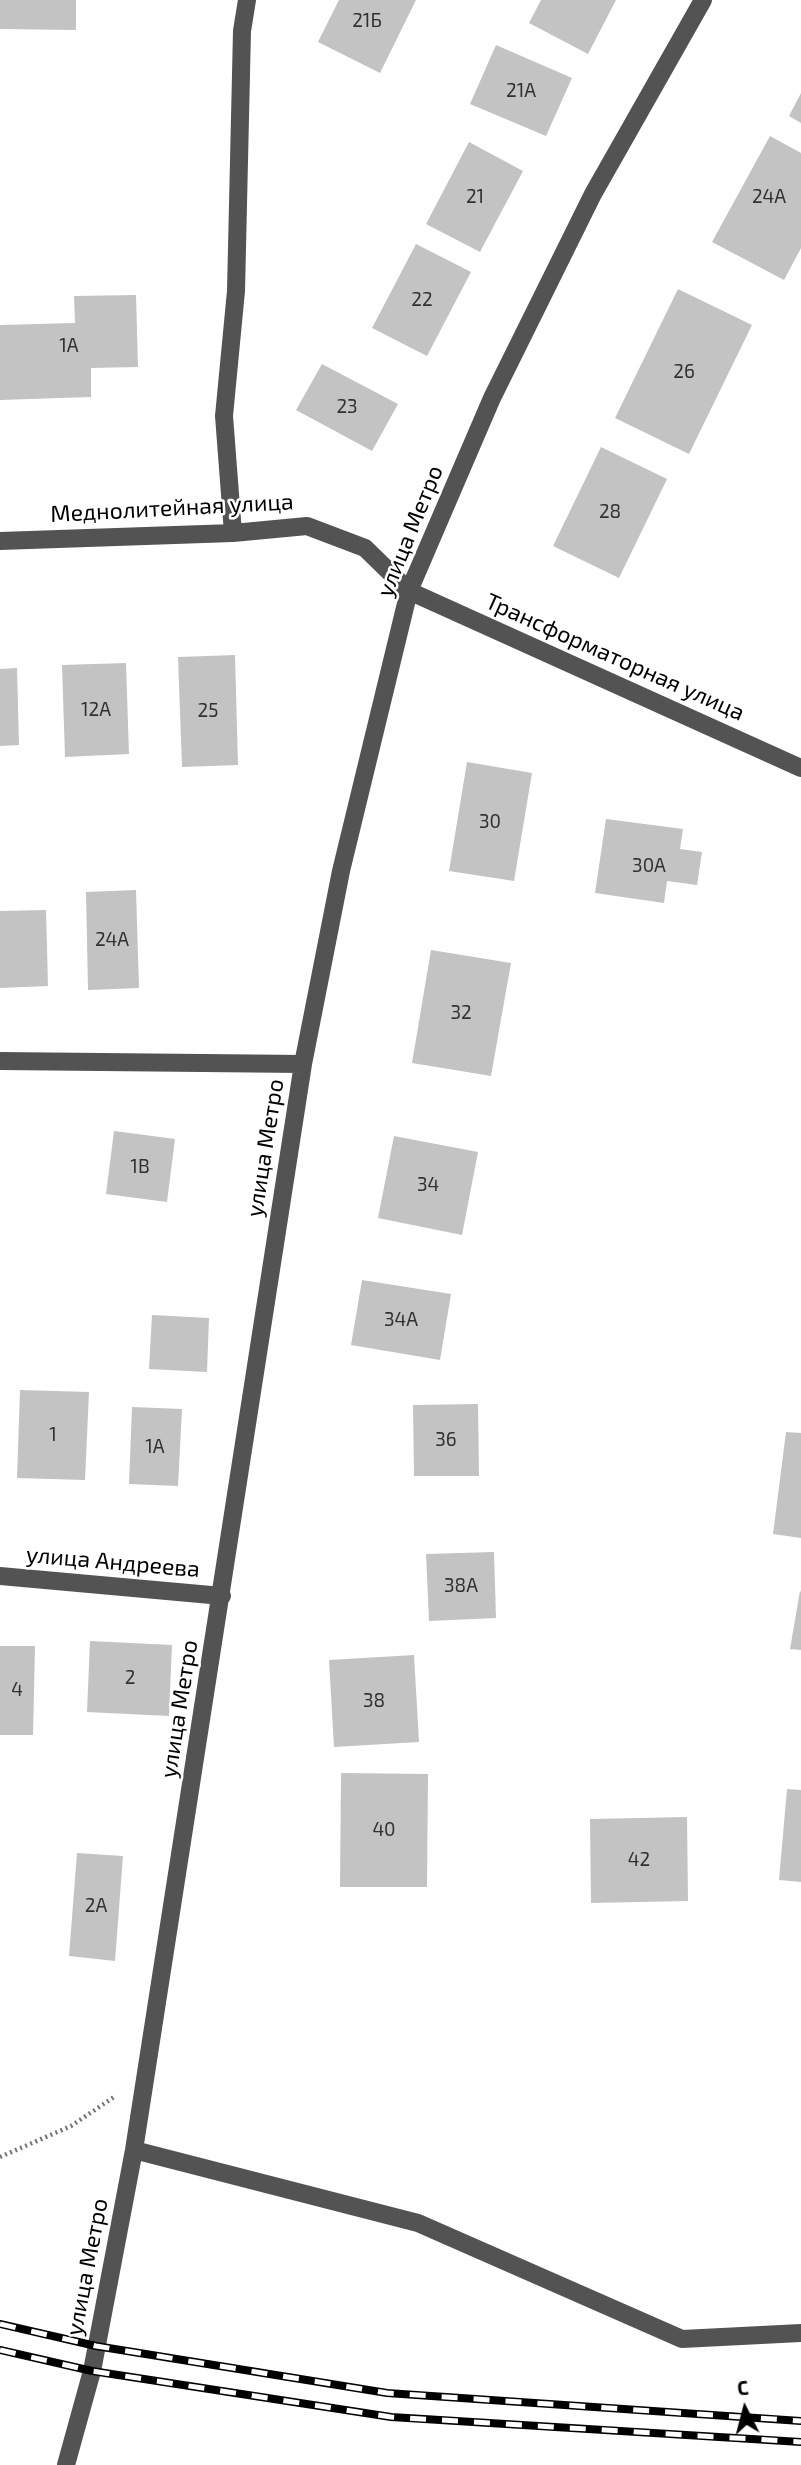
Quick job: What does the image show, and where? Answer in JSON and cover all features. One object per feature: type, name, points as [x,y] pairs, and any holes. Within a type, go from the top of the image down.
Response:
[{"type":"street","points":[[233,533],[224,416],[236,291],[242,31],[247,0]]},
{"type":"street","name":"улица Метро","points":[[66,2465],[92,2371],[134,2150],[303,1063],[341,871],[409,591],[503,374],[593,194],[703,0]]},
{"type":"street","name":"Меднолитейная улица","points":[[0,541],[233,533],[307,526],[365,548],[409,591]]},
{"type":"street","name":"Трансформаторная улица","points":[[409,591],[801,768]]},
{"type":"street","points":[[0,1061],[303,1063]]},
{"type":"street","name":"улица Андреева","points":[[0,1576],[222,1596]]},
{"type":"street","points":[[134,2150],[418,2223],[682,2339],[801,2333]]},
{"type":"path","points":[[0,2157],[71,2126],[117,2095],[148,2065]]},
{"type":"building","points":[[0,0],[76,0],[76,30],[0,29]]},
{"type":"building","points":[[339,0],[416,0],[380,73],[318,42]]},
{"type":"building","points":[[541,0],[616,0],[588,54],[529,23]]},
{"type":"building","points":[[496,45],[572,78],[546,136],[470,104]]},
{"type":"building","points":[[801,93],[801,123],[789,116]]},
{"type":"building","points":[[770,136],[801,153],[801,248],[784,280],[712,242]]},
{"type":"building","points":[[469,142],[523,171],[480,252],[426,224]]},
{"type":"building","points":[[416,244],[471,272],[427,356],[372,328]]},
{"type":"building","points":[[678,289],[752,325],[689,454],[615,418]]},
{"type":"building","points":[[136,295],[138,367],[91,368],[91,397],[0,400],[0,325],[75,323],[74,296]]},
{"type":"building","points":[[322,364],[398,404],[372,451],[296,410]]},
{"type":"building","points":[[601,447],[667,479],[619,578],[553,546]]},
{"type":"building","points":[[235,655],[238,765],[182,767],[178,657]]},
{"type":"building","points":[[126,663],[129,754],[65,757],[62,665]]},
{"type":"building","points":[[17,668],[19,745],[0,746],[0,669]]},
{"type":"building","points":[[467,762],[532,773],[514,881],[449,871]]},
{"type":"building","points":[[606,819],[683,829],[680,849],[702,852],[697,885],[667,881],[664,903],[595,893]]},
{"type":"building","points":[[136,890],[139,988],[88,990],[86,892]]},
{"type":"building","points":[[46,910],[48,986],[0,988],[0,911]]},
{"type":"building","points":[[431,950],[511,963],[491,1076],[412,1063]]},
{"type":"building","points":[[114,1131],[175,1139],[167,1202],[106,1194]]},
{"type":"building","points":[[394,1136],[478,1152],[462,1235],[378,1218]]},
{"type":"building","points":[[362,1280],[451,1294],[440,1360],[351,1345]]},
{"type":"building","points":[[152,1315],[209,1318],[207,1372],[149,1369]]},
{"type":"building","points":[[20,1390],[89,1392],[85,1480],[17,1478]]},
{"type":"building","points":[[478,1404],[479,1476],[414,1476],[413,1405]]},
{"type":"building","points":[[132,1407],[182,1409],[178,1486],[129,1484]]},
{"type":"building","points":[[786,1432],[801,1433],[801,1538],[773,1534]]},
{"type":"building","points":[[494,1552],[496,1618],[429,1621],[426,1554]]},
{"type":"building","points":[[801,1592],[801,1650],[790,1649]]},
{"type":"building","points":[[90,1641],[172,1645],[169,1716],[87,1712]]},
{"type":"building","points":[[0,1646],[35,1646],[33,1735],[0,1735]]},
{"type":"building","points":[[414,1655],[419,1742],[334,1747],[329,1660]]},
{"type":"building","points":[[341,1773],[428,1774],[427,1887],[340,1887]]},
{"type":"building","points":[[787,1789],[801,1790],[801,1882],[779,1880]]},
{"type":"building","points":[[687,1817],[688,1901],[591,1903],[590,1819]]},
{"type":"building","points":[[77,1853],[123,1856],[115,1961],[69,1956]]},
{"type":"railway","points":[[0,2324],[96,2346],[387,2393],[801,2421]]},
{"type":"railway","points":[[0,2350],[92,2371],[391,2417],[801,2442]]}]
